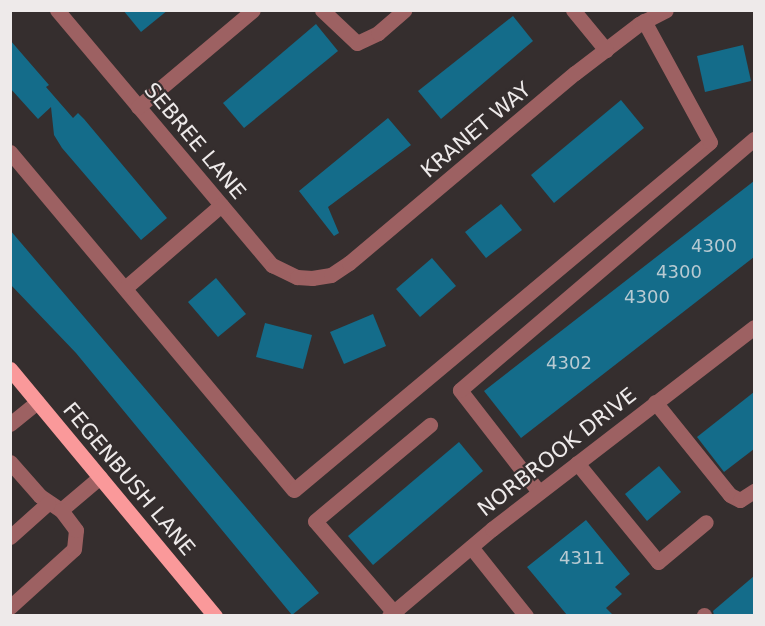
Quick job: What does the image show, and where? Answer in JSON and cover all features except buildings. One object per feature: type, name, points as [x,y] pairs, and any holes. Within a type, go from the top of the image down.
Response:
[{"type":"main road","name":"FEGENBUSH LANE","points":[[10,369],[215,615]]},
{"type":"street","name":"SEBREE LANE","points":[[57,10],[272,265],[297,277],[312,278]]},
{"type":"street","points":[[138,107],[253,10]]},
{"type":"street","points":[[322,10],[357,43],[378,33],[404,10]]},
{"type":"street","points":[[573,10],[606,50]]},
{"type":"street","name":"KRANET WAY","points":[[312,278],[331,275],[350,263],[606,50],[644,21],[666,10]]},
{"type":"street","points":[[10,152],[294,490],[710,142],[644,21]]},
{"type":"street","points":[[539,492],[460,390],[754,139]]},
{"type":"street","points":[[125,288],[221,205]]},
{"type":"street","name":"NORBROOK DRIVE","points":[[394,614],[539,492],[754,327]]},
{"type":"street","points":[[10,424],[38,402]]},
{"type":"street","points":[[655,402],[730,495],[740,500],[754,491]]},
{"type":"street","points":[[394,614],[315,521],[430,425]]},
{"type":"street","points":[[10,462],[76,531],[74,549],[10,607]]},
{"type":"street","points":[[577,463],[658,562],[706,522]]},
{"type":"street","points":[[10,537],[100,477]]},
{"type":"street","points":[[471,547],[526,615]]}]
